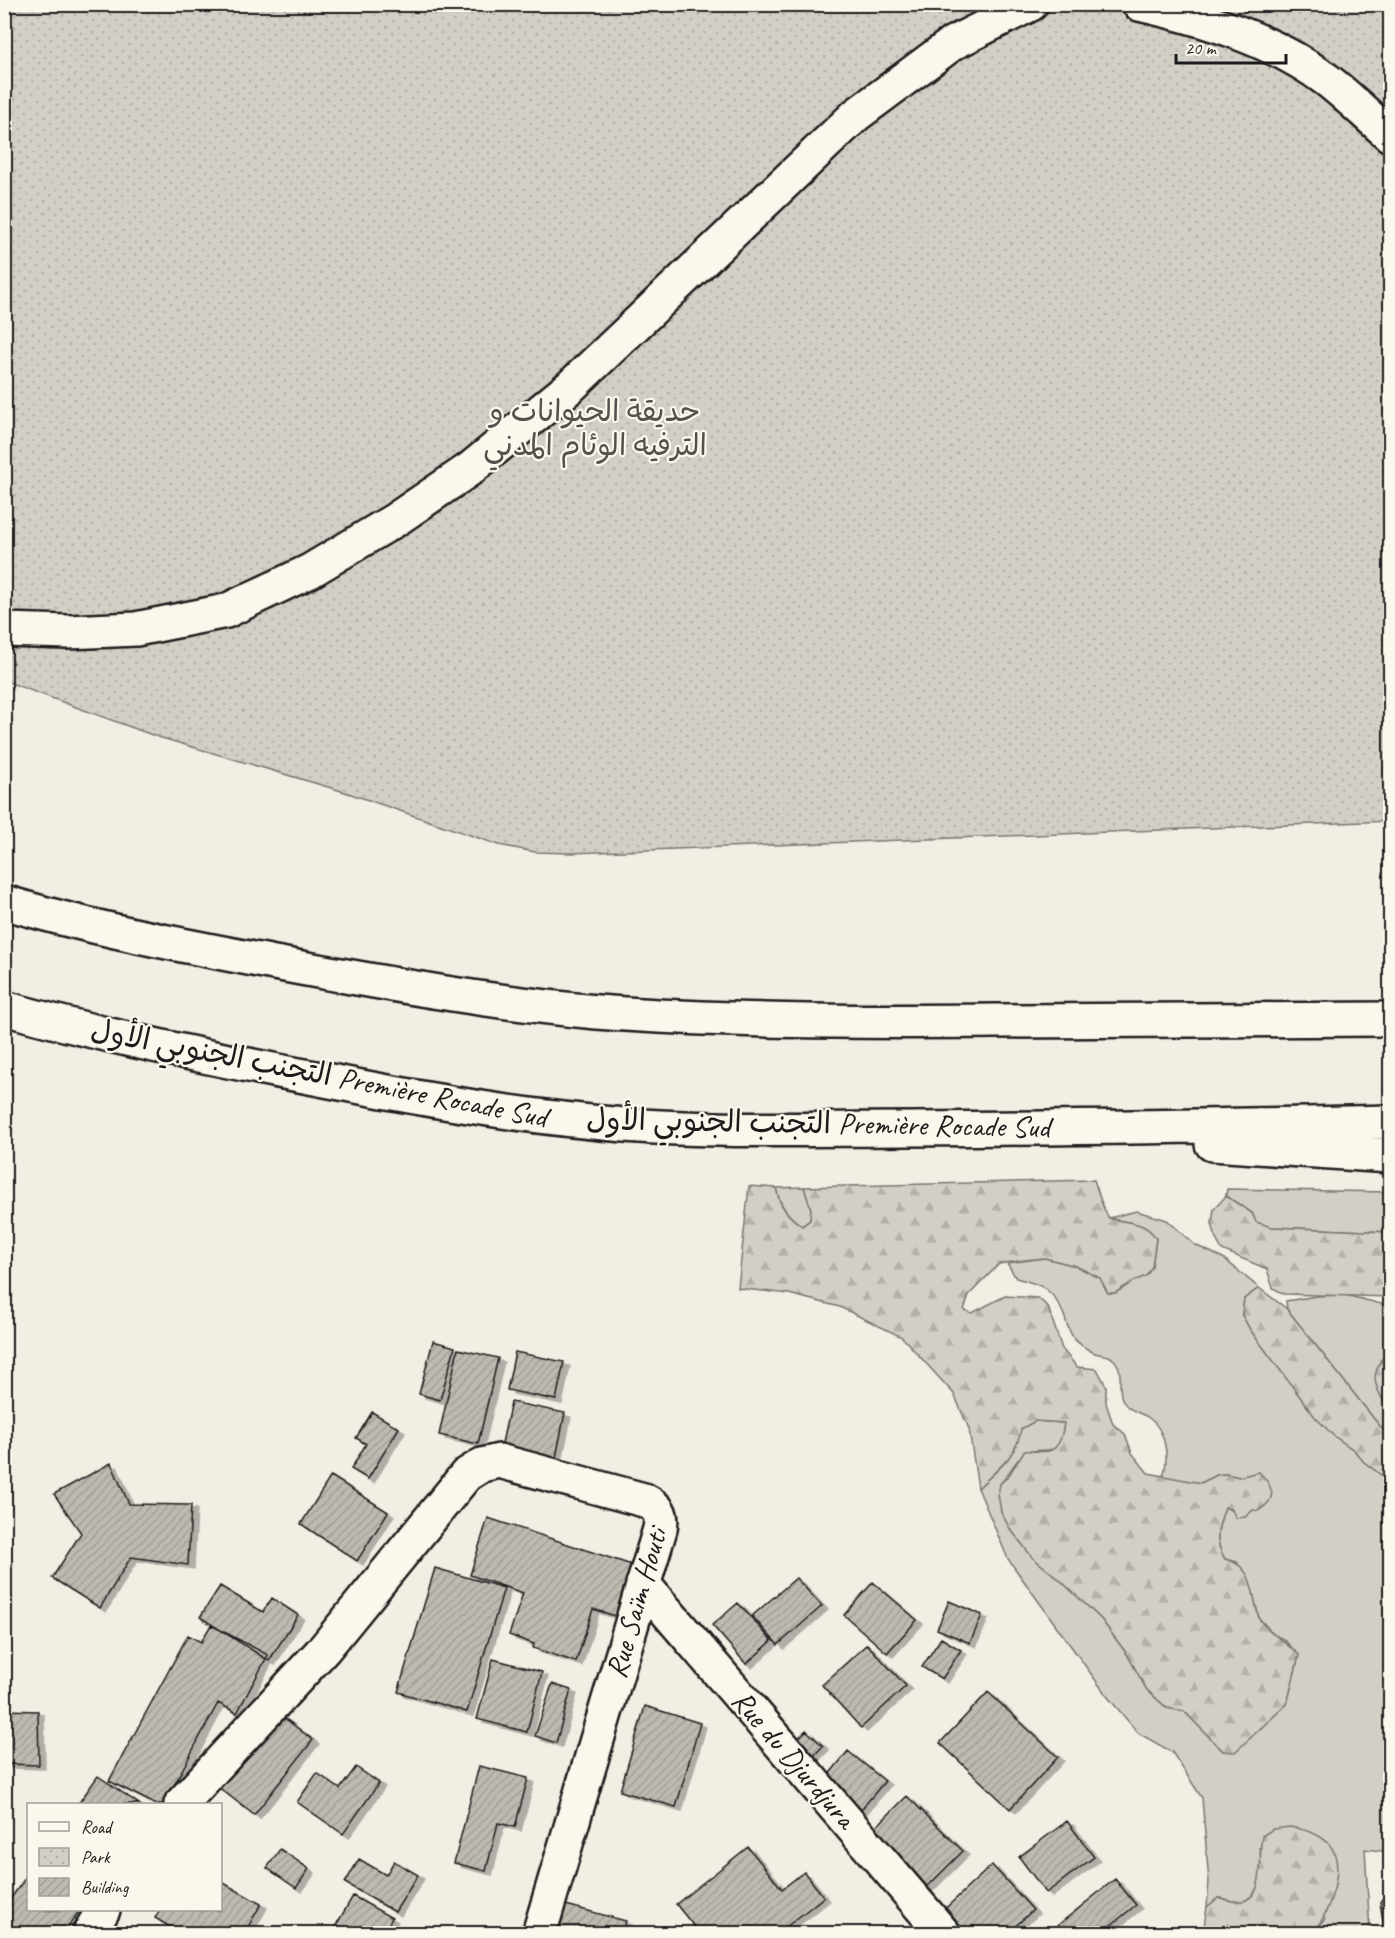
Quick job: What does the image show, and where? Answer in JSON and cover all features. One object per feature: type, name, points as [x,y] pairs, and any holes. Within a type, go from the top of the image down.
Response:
[{"type":"main road","points":[[4,630],[68,632],[136,629],[226,611],[310,571],[395,520],[470,469],[570,387],[856,115],[952,43],[1031,4]]},
{"type":"main road","points":[[1139,4],[1216,24],[1269,46],[1326,80],[1390,135]]},
{"type":"main road","points":[[4,902],[201,950],[371,981],[495,1000],[600,1012],[758,1019],[919,1022],[1390,1019]]},
{"type":"main road","name":"التجنب الجنوبي الأول Première Rocade Sud","points":[[4,1008],[45,1020],[221,1060],[423,1099],[562,1119],[627,1125],[722,1128],[986,1129],[1390,1122]]},
{"type":"main road","points":[[986,1129],[1390,1156]]},
{"type":"main road","name":"Rue Saïm Houti","points":[[182,1803],[325,1648],[466,1475],[482,1465],[500,1461],[644,1500],[653,1504],[660,1511],[662,1519],[539,1934]]},
{"type":"main road","name":"Rue du Djurdjura","points":[[643,1584],[944,1934]]},
{"type":"main road","points":[[89,1934],[102,1911]]},
{"type":"green space","name":"حديقة الحيوانات و الترفيه الوئام المدني","points":[[4,5],[1390,5],[1390,821],[571,853],[535,852],[499,845],[345,792],[155,736],[5,681]]},
{"type":"green space","points":[[1094,1180],[1109,1218],[1141,1225],[1156,1238],[1152,1267],[1146,1276],[1115,1293],[1108,1293],[1100,1278],[1076,1266],[1045,1258],[999,1264],[969,1295],[964,1310],[972,1313],[1005,1296],[1038,1298],[1048,1307],[1062,1349],[1077,1367],[1097,1369],[1106,1386],[1106,1403],[1113,1424],[1125,1434],[1132,1453],[1148,1473],[1201,1483],[1217,1475],[1226,1474],[1239,1477],[1259,1472],[1268,1482],[1272,1492],[1271,1497],[1269,1502],[1258,1511],[1253,1510],[1245,1517],[1236,1518],[1232,1510],[1225,1507],[1219,1527],[1219,1546],[1225,1559],[1240,1566],[1248,1576],[1260,1620],[1299,1655],[1287,1704],[1235,1752],[1223,1751],[1184,1711],[1167,1708],[1147,1690],[1127,1654],[1101,1619],[1032,1557],[1009,1527],[1001,1512],[998,1494],[1000,1484],[1009,1475],[1024,1451],[1046,1452],[1056,1447],[1062,1435],[1064,1423],[1035,1421],[1021,1429],[1011,1455],[978,1488],[969,1429],[954,1394],[902,1337],[840,1307],[789,1294],[738,1288],[749,1186],[776,1188],[784,1210],[802,1226],[810,1220],[811,1209],[804,1187]]},
{"type":"green space","points":[[804,1187],[811,1209],[810,1220],[802,1226],[785,1210],[776,1188]]},
{"type":"green space","points":[[1227,1189],[1390,1192],[1390,1232],[1271,1227],[1256,1222],[1252,1213],[1226,1196]]},
{"type":"green space","points":[[1226,1196],[1252,1213],[1256,1222],[1271,1227],[1390,1232],[1390,1297],[1284,1294],[1273,1288],[1267,1269],[1222,1250],[1216,1239],[1212,1223],[1214,1209]]},
{"type":"green space","points":[[1136,1211],[1167,1220],[1195,1245],[1223,1258],[1259,1288],[1244,1299],[1242,1315],[1251,1331],[1334,1436],[1354,1450],[1364,1462],[1384,1477],[1390,1539],[1390,1852],[1365,1849],[1370,1933],[1314,1933],[1325,1919],[1259,1847],[1261,1874],[1259,1883],[1250,1897],[1242,1901],[1218,1898],[1207,1907],[1209,1882],[1202,1798],[1172,1752],[1138,1733],[1107,1696],[1008,1559],[978,1488],[999,1469],[1015,1448],[1020,1429],[1035,1421],[1064,1423],[1062,1436],[1055,1448],[1037,1450],[1023,1455],[1000,1484],[1001,1512],[1009,1527],[1032,1557],[1101,1619],[1127,1654],[1147,1690],[1167,1708],[1184,1711],[1223,1751],[1251,1736],[1287,1704],[1299,1655],[1283,1639],[1274,1635],[1259,1618],[1252,1590],[1237,1562],[1225,1559],[1218,1539],[1225,1507],[1245,1517],[1253,1510],[1259,1472],[1239,1477],[1226,1474],[1217,1475],[1201,1483],[1163,1477],[1166,1453],[1163,1437],[1155,1423],[1131,1409],[1123,1401],[1118,1365],[1112,1358],[1092,1352],[1077,1341],[1070,1332],[1060,1306],[1051,1293],[1033,1283],[1016,1278],[1007,1263],[1045,1258],[1076,1266],[1100,1278],[1108,1293],[1115,1293],[1146,1276],[1152,1267],[1156,1239],[1152,1233],[1141,1226],[1109,1218]]},
{"type":"green space","points":[[1259,1288],[1287,1309],[1390,1439],[1384,1477],[1364,1462],[1354,1450],[1334,1436],[1315,1417],[1251,1331],[1242,1315],[1244,1299]]},
{"type":"green space","points":[[1345,1295],[1390,1306],[1390,1350],[1380,1361],[1390,1414],[1390,1439],[1287,1309],[1286,1301],[1317,1296]]},
{"type":"green space","points":[[1390,1350],[1390,1414],[1377,1388],[1375,1375],[1377,1368]]},
{"type":"green space","points":[[1290,1827],[1321,1837],[1329,1844],[1337,1864],[1330,1902],[1314,1933],[1203,1933],[1207,1907],[1218,1898],[1244,1901],[1252,1896],[1257,1888],[1262,1836],[1273,1829]]},
{"type":"building","points":[[433,1341],[455,1347],[440,1400],[419,1394]]},
{"type":"building","points":[[458,1349],[498,1358],[478,1444],[439,1435]]},
{"type":"building","points":[[515,1352],[564,1362],[556,1400],[507,1390]]},
{"type":"building","points":[[511,1402],[565,1413],[553,1472],[498,1461]]},
{"type":"building","points":[[372,1412],[399,1428],[368,1479],[351,1469],[366,1444],[356,1438]]},
{"type":"building","points":[[111,1463],[129,1504],[191,1505],[188,1565],[131,1557],[100,1608],[52,1578],[81,1533],[54,1494]]},
{"type":"building","points":[[331,1476],[388,1512],[357,1561],[301,1524]]},
{"type":"building","points":[[488,1518],[635,1566],[618,1617],[593,1609],[576,1662],[533,1648],[534,1644],[509,1635],[523,1593],[470,1575]]},
{"type":"building","points":[[435,1568],[504,1588],[467,1712],[398,1692]]},
{"type":"building","points":[[796,1578],[822,1606],[778,1645],[752,1616]]},
{"type":"building","points":[[873,1582],[917,1620],[887,1653],[844,1615]]},
{"type":"building","points":[[220,1586],[263,1612],[272,1598],[298,1615],[269,1661],[200,1617]]},
{"type":"building","points":[[949,1601],[982,1615],[970,1643],[937,1629]]},
{"type":"building","points":[[738,1603],[772,1641],[746,1664],[712,1625]]},
{"type":"building","points":[[211,1625],[268,1655],[237,1713],[218,1703],[165,1803],[153,1803],[109,1781],[188,1635],[201,1642]]},
{"type":"building","points":[[941,1638],[961,1650],[942,1679],[922,1667]]},
{"type":"building","points":[[867,1644],[906,1686],[861,1728],[822,1685]]},
{"type":"building","points":[[493,1659],[542,1672],[527,1732],[477,1719]]},
{"type":"building","points":[[552,1684],[571,1690],[556,1743],[535,1736]]},
{"type":"building","points":[[988,1692],[1058,1757],[1010,1809],[940,1743]]},
{"type":"building","points":[[645,1706],[700,1723],[676,1807],[620,1791]]},
{"type":"building","points":[[270,1707],[313,1740],[254,1815],[212,1782]]},
{"type":"building","points":[[4,1710],[38,1711],[39,1765],[4,1764]]},
{"type":"building","points":[[806,1730],[823,1746],[796,1774],[779,1759]]},
{"type":"building","points":[[848,1751],[885,1781],[859,1812],[823,1782]]},
{"type":"building","points":[[479,1766],[528,1778],[515,1827],[498,1823],[486,1871],[454,1863]]},
{"type":"building","points":[[356,1767],[379,1783],[343,1834],[297,1802],[317,1773],[340,1789]]},
{"type":"building","points":[[98,1776],[138,1803],[79,1803]]},
{"type":"building","points":[[907,1796],[963,1851],[924,1890],[868,1835]]},
{"type":"building","points":[[1067,1821],[1094,1857],[1046,1893],[1019,1857]]},
{"type":"building","points":[[748,1847],[782,1889],[804,1872],[824,1897],[777,1934],[700,1934],[676,1904]]},
{"type":"building","points":[[280,1849],[309,1869],[296,1888],[267,1868]]},
{"type":"building","points":[[359,1859],[386,1875],[394,1861],[418,1875],[395,1912],[345,1883]]},
{"type":"building","points":[[992,1865],[1033,1910],[1007,1934],[948,1934],[934,1919]]},
{"type":"building","points":[[27,1875],[27,1911],[79,1911],[63,1934],[4,1933],[4,1908]]},
{"type":"building","points":[[1115,1879],[1136,1905],[1100,1934],[1047,1934]]},
{"type":"building","points":[[222,1882],[261,1904],[244,1934],[182,1934],[155,1918],[159,1911],[222,1911]]},
{"type":"building","points":[[1390,1888],[1390,1934],[1385,1934],[1380,1902]]},
{"type":"building","points":[[353,1896],[392,1918],[383,1934],[331,1934]]},
{"type":"building","points":[[566,1905],[626,1921],[623,1934],[558,1934]]}]
